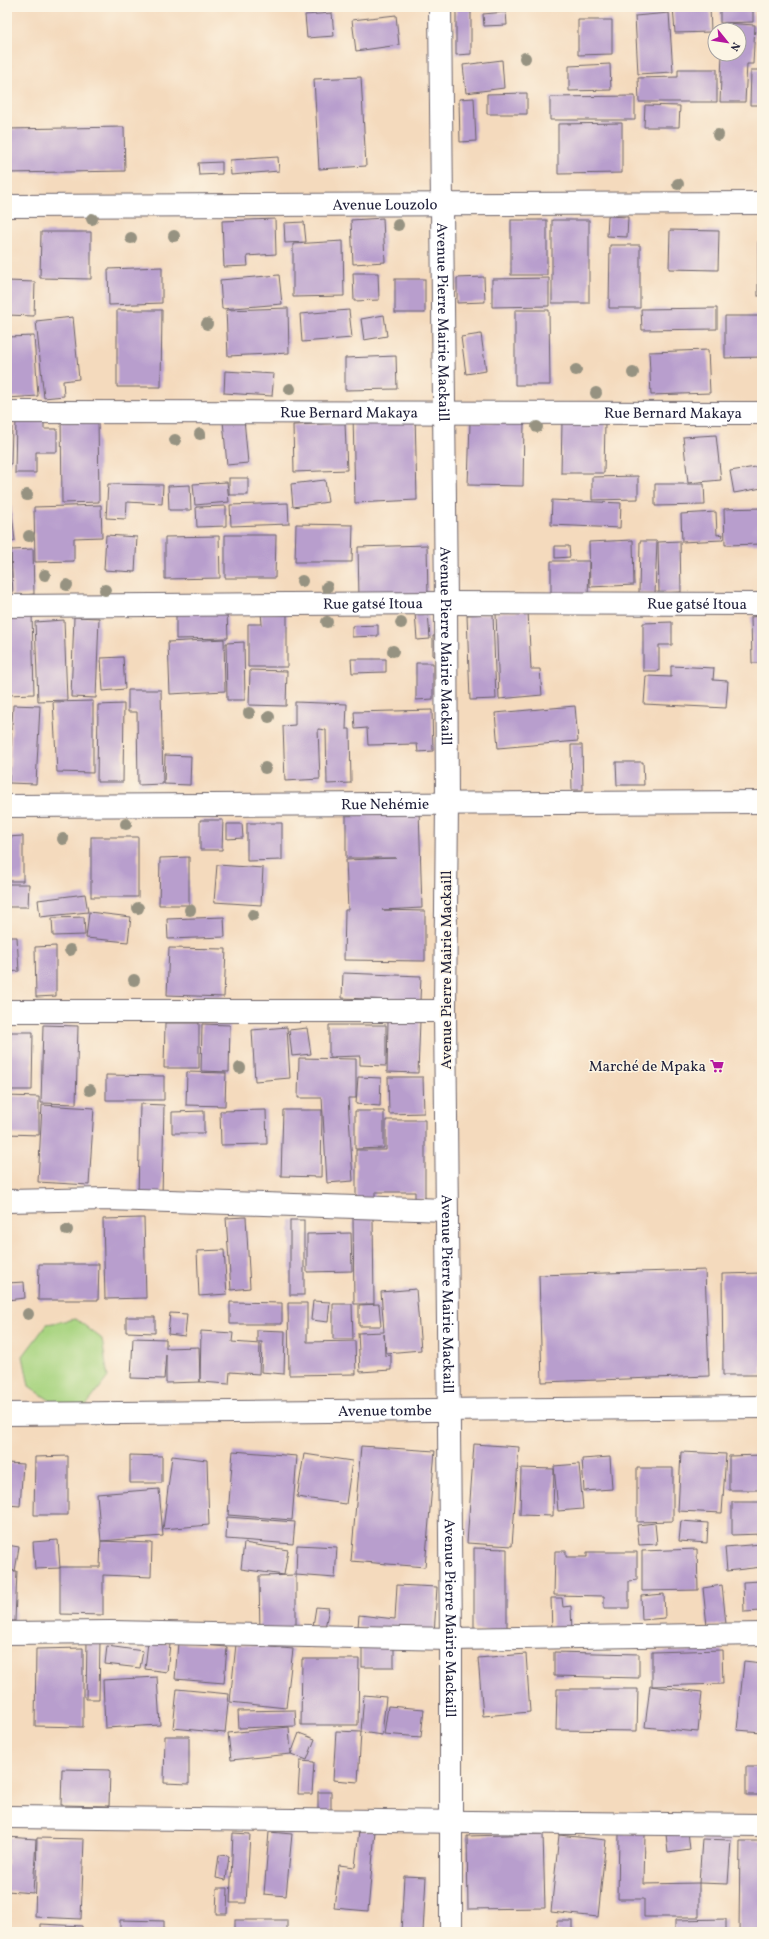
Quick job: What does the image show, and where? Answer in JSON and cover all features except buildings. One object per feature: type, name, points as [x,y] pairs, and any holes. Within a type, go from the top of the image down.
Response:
[{"type":"street","name":"Avenue Pierre Mairie Mackaill","points":[[440,7],[446,603],[447,804],[445,1011],[451,1640],[450,1932]]},
{"type":"street","name":"Avenue Louzolo","points":[[7,206],[762,203]]},
{"type":"street","name":"Rue Bernard Makaya","points":[[7,412],[762,413]]},
{"type":"street","name":"Rue gatsé Itoua","points":[[7,606],[446,603],[762,604]]},
{"type":"street","name":"Rue Nehémie","points":[[7,806],[762,802]]},
{"type":"street","points":[[7,1011],[445,1011]]},
{"type":"street","points":[[7,1201],[108,1199],[446,1210]]},
{"type":"street","name":"Avenue tombe","points":[[7,1414],[762,1407]]},
{"type":"street","points":[[7,1633],[111,1632],[451,1640],[762,1634]]},
{"type":"street","points":[[7,1817],[762,1825]]},
{"type":"green space","points":[[76,1319],[102,1339],[108,1377],[83,1410],[61,1408],[29,1386],[23,1356],[47,1324]]},
{"type":"place","name":"Marché de Mpaka","points":[[717,1066]]}]
